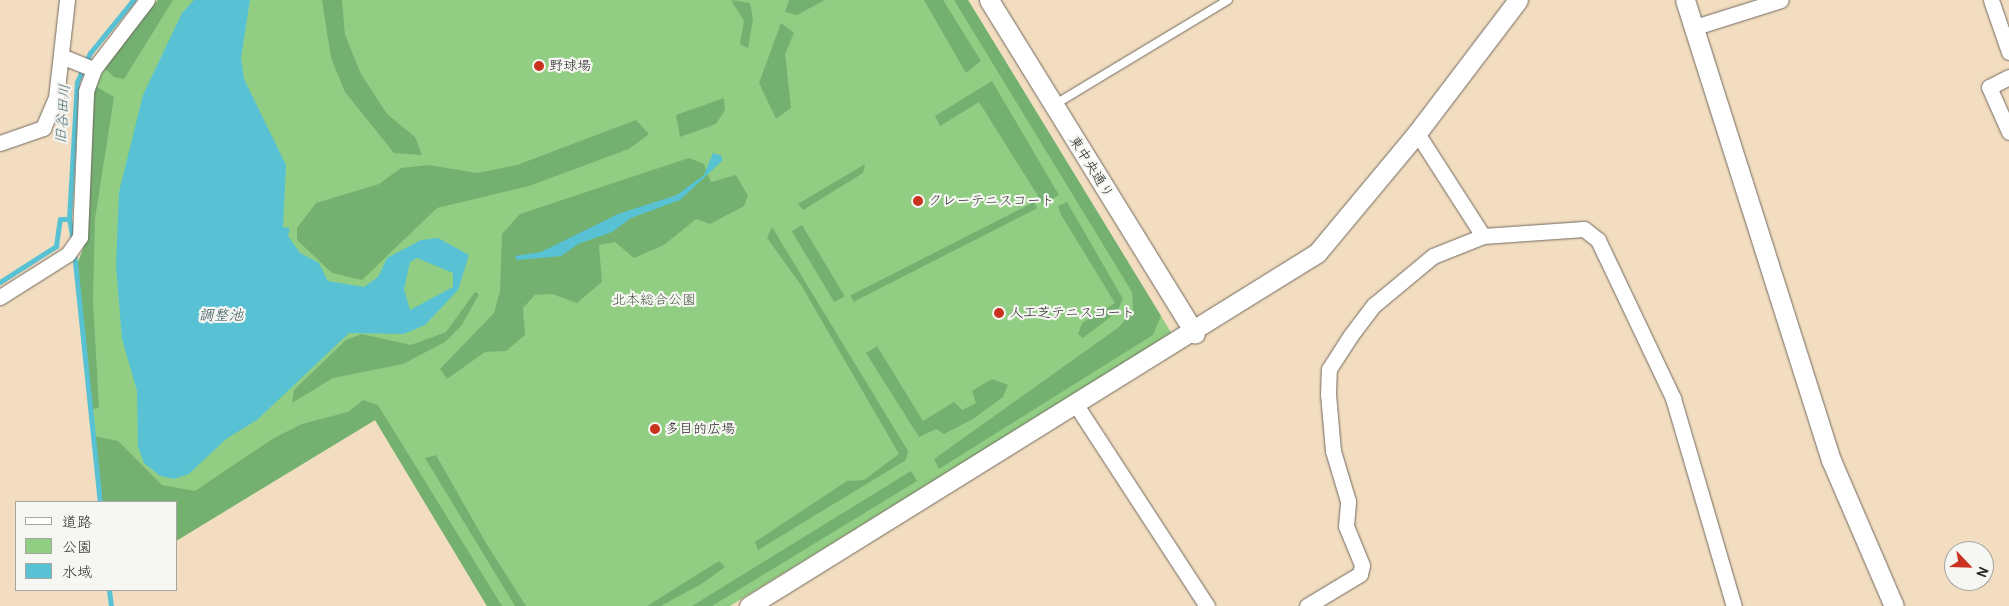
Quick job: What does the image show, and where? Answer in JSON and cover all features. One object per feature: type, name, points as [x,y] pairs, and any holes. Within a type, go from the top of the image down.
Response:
[{"type":"street","points":[[0,143],[43,128],[56,98],[69,58],[67,0]]},
{"type":"street","points":[[0,298],[68,254],[80,237],[86,91],[92,68],[147,0]]},
{"type":"street","name":"東中央通り","points":[[988,0],[1195,333]]},
{"type":"street","points":[[748,606],[1195,333],[1317,254],[1417,133],[1518,0]]},
{"type":"street","points":[[1685,0],[1692,28],[1714,84],[1831,460],[1894,606]]},
{"type":"street","points":[[1692,28],[1781,0]]},
{"type":"street","points":[[1991,0],[2009,52]]},
{"type":"street","points":[[69,58],[92,68]]},
{"type":"street","points":[[2009,77],[1989,87],[2009,132]]},
{"type":"street","points":[[1417,133],[1482,236]]},
{"type":"street","points":[[1307,606],[1360,574],[1362,565],[1346,526],[1348,501],[1333,451],[1329,369],[1374,305],[1409,272],[1433,256],[1482,236],[1584,229],[1598,240],[1673,398],[1734,606]]},
{"type":"street","points":[[1076,405],[1206,606]]},
{"type":"lane","points":[[1054,106],[1228,0]]},
{"type":"green space","name":"北本総合公園","points":[[158,0],[968,0],[1172,334],[730,606],[487,606],[375,420],[178,540],[178,501],[102,501],[77,264],[84,247],[95,86],[103,67]]},
{"type":"green space","points":[[158,0],[173,0],[124,79],[114,77],[103,67]]},
{"type":"green space","points":[[322,0],[342,0],[345,35],[361,74],[387,114],[415,137],[422,155],[394,153],[345,92],[331,58]]},
{"type":"green space","points":[[731,0],[750,3],[753,19],[748,48],[740,44],[744,21]]},
{"type":"green space","points":[[789,0],[825,0],[797,15],[785,12]]},
{"type":"green space","points":[[924,0],[943,0],[981,61],[966,73]]},
{"type":"green space","points":[[954,0],[968,0],[1161,316],[1153,335],[939,469],[934,459],[1119,327],[1133,309],[1132,292]]},
{"type":"green space","points":[[781,23],[794,33],[785,54],[791,108],[776,119],[759,83]]},
{"type":"green space","points":[[992,81],[1059,195],[1043,204],[979,102],[940,126],[935,116]]},
{"type":"green space","points":[[95,86],[114,97],[95,219],[93,300],[99,408],[91,409],[77,264],[84,247]]},
{"type":"green space","points":[[724,98],[725,110],[716,124],[680,137],[676,115]]},
{"type":"green space","points":[[636,120],[649,134],[629,149],[529,186],[437,208],[362,280],[332,273],[297,240],[297,228],[316,203],[379,184],[401,168],[429,165],[477,173],[517,165]]},
{"type":"green space","points":[[689,158],[704,164],[711,182],[736,175],[748,196],[744,206],[710,224],[696,219],[664,245],[634,258],[615,242],[599,245],[602,282],[577,303],[552,294],[535,295],[523,308],[525,335],[506,351],[485,352],[447,379],[440,369],[494,313],[500,291],[502,234],[520,214]]},
{"type":"green space","points":[[865,164],[863,173],[803,210],[798,204]]},
{"type":"green space","points":[[1034,202],[1037,208],[854,302],[850,296]]},
{"type":"green space","points":[[1067,202],[1123,299],[1117,312],[1083,338],[1078,334],[1082,323],[1115,303],[1060,213],[1058,206]]},
{"type":"green space","points":[[802,225],[845,296],[834,302],[792,231]]},
{"type":"green space","points":[[772,227],[908,451],[906,460],[758,550],[755,542],[847,481],[864,480],[899,454],[801,285],[767,238]]},
{"type":"green space","points":[[475,292],[479,294],[462,325],[445,342],[403,364],[333,378],[292,403],[294,390],[346,340],[362,334],[411,345],[446,332]]},
{"type":"green space","points":[[877,346],[923,421],[954,402],[962,410],[976,403],[972,391],[992,379],[1008,385],[1003,397],[973,419],[944,434],[936,429],[919,437],[866,353]]},
{"type":"green space","points":[[363,400],[378,405],[502,606],[487,606],[375,420],[178,540],[178,501],[101,501],[93,436],[118,441],[162,485],[195,491],[274,438],[302,424],[348,412]]},
{"type":"green space","points":[[436,455],[486,543],[526,606],[515,606],[425,458]]},
{"type":"green space","points":[[911,471],[917,481],[712,606],[692,606]]},
{"type":"green space","points":[[719,561],[725,567],[703,583],[661,606],[647,606]]},
{"type":"water","name":"調整池","points":[[194,0],[250,0],[241,58],[244,79],[286,165],[283,227],[290,228],[288,236],[300,253],[319,263],[328,281],[364,287],[378,277],[387,258],[421,240],[438,238],[469,255],[458,290],[425,325],[404,334],[349,333],[257,420],[226,439],[189,474],[174,479],[160,476],[144,463],[138,447],[137,391],[122,339],[116,266],[119,192],[143,95],[182,13]],"holes":[[[417,258],[453,273],[453,287],[410,310],[404,289],[410,262]]]},
{"type":"water","points":[[713,153],[722,156],[722,161],[680,200],[631,218],[612,232],[578,244],[561,256],[517,260],[515,256],[541,252],[618,214],[677,195],[704,175]]},
{"type":"waterway","name":"旧谷田川","points":[[73,241],[69,219],[77,82],[90,53],[133,0]]},
{"type":"waterway","points":[[0,282],[56,246],[60,219],[69,219]]},
{"type":"waterway","points":[[74,252],[100,501]]},
{"type":"waterway","points":[[109,591],[111,606]]},
{"type":"place","name":"野球場","points":[[539,66]]},
{"type":"place","name":"クレーテニスコート","points":[[918,201]]},
{"type":"place","name":"人工芝テニスコート","points":[[999,313]]},
{"type":"place","name":"多目的広場","points":[[655,429]]}]
